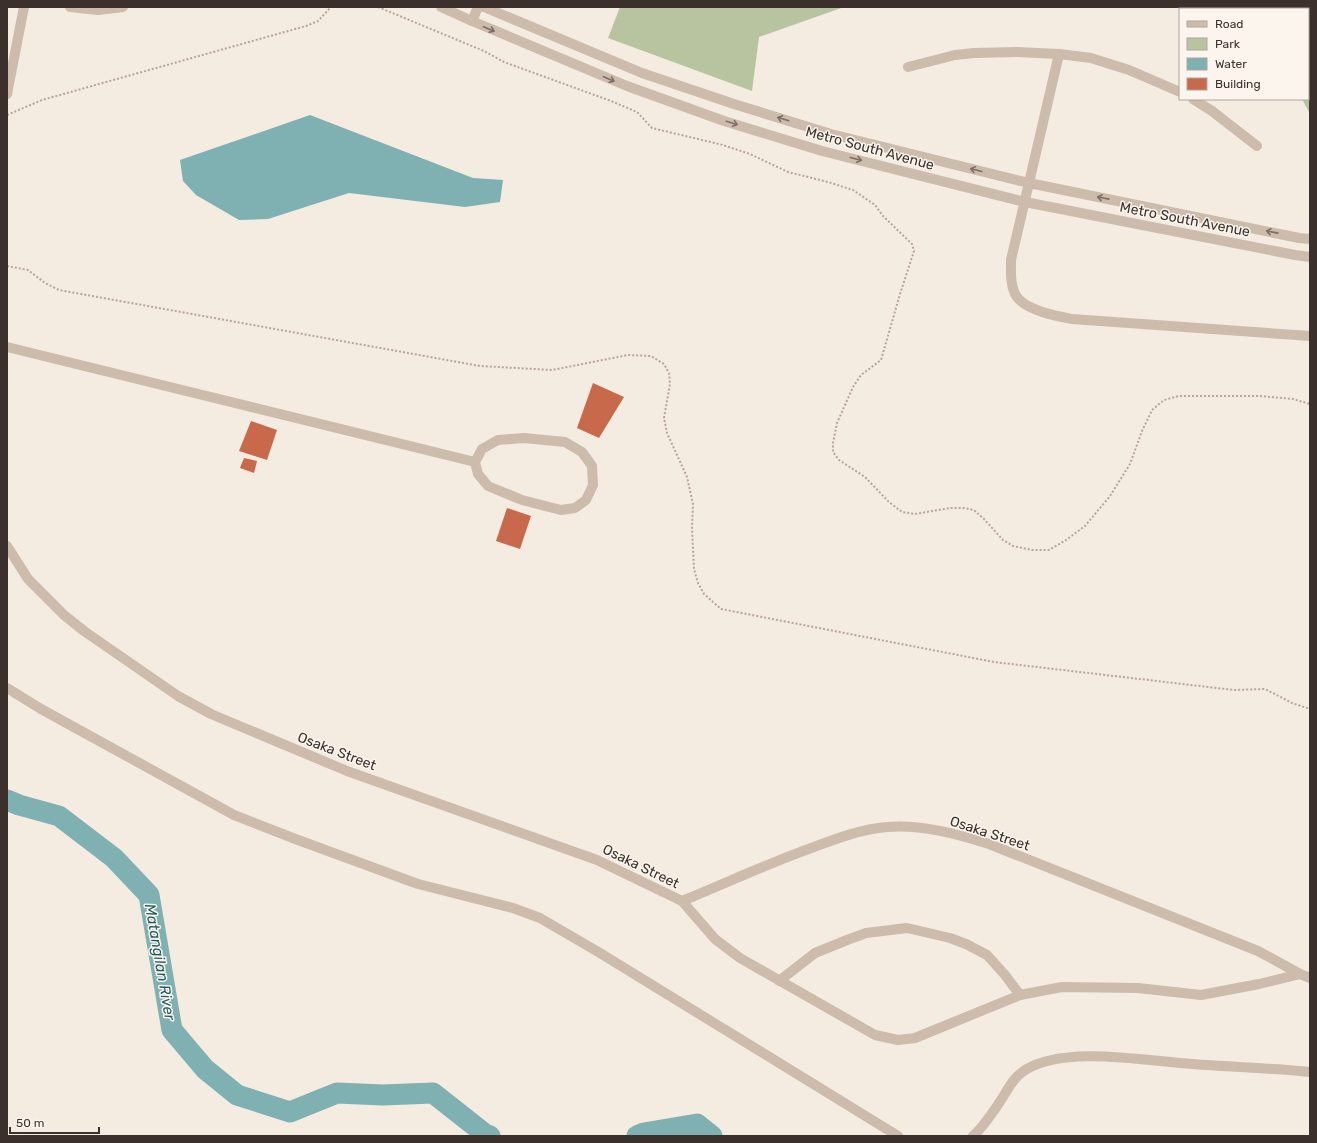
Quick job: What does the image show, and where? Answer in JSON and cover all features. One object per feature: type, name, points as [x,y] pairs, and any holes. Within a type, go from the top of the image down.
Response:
[{"type":"street","points":[[7,94],[24,7]]},
{"type":"street","points":[[70,7],[98,10],[123,7]]},
{"type":"street","name":"Metro South Avenue","points":[[441,7],[472,22],[627,86],[724,121],[822,150],[1025,202],[1310,257]]},
{"type":"street","points":[[472,22],[478,7]]},
{"type":"street","name":"Metro South Avenue","points":[[484,7],[642,73],[734,104],[831,134],[1029,183],[1310,239]]},
{"type":"street","points":[[908,67],[955,55],[974,53],[1017,52],[1059,54],[1091,58],[1129,70],[1179,92]]},
{"type":"street","points":[[1059,54],[1011,260],[1010,278],[1016,296],[1029,307],[1046,313],[1072,319],[1310,336]]},
{"type":"street","points":[[1194,100],[1212,111],[1257,146]]},
{"type":"street","points":[[7,347],[475,462]]},
{"type":"street","points":[[524,438],[565,442],[582,452],[592,466],[593,484],[586,500],[575,508],[561,510],[522,500],[488,486],[478,474],[475,462],[482,448],[498,440],[524,438]]},
{"type":"street","name":"Osaka Street","points":[[7,546],[28,579],[64,615],[84,632],[145,675],[184,700],[211,714],[347,771],[597,860],[682,901],[796,853],[847,834],[888,827],[923,828],[959,835],[989,844],[1258,951],[1310,978]]},
{"type":"street","points":[[7,688],[41,709],[234,815],[418,884],[513,908],[540,918],[594,949],[898,1136]]},
{"type":"street","points":[[682,901],[715,939],[740,958],[875,1034],[898,1040],[916,1038],[1020,996],[1062,987],[1138,988],[1201,995],[1253,986],[1300,974]]},
{"type":"street","points":[[779,981],[815,953],[866,933],[907,928],[950,938],[966,944],[987,955],[1005,975],[1020,996]]},
{"type":"street","points":[[973,1136],[997,1105],[1012,1082],[1026,1070],[1044,1062],[1075,1056],[1102,1056],[1310,1072]]},
{"type":"path","points":[[7,115],[42,100],[306,26],[318,21],[330,7]]},
{"type":"path","points":[[378,7],[484,51],[504,62],[638,112],[652,128],[723,145],[750,154],[788,172],[853,190],[875,205],[883,216],[907,238],[912,244],[914,251],[881,360],[861,375],[853,387],[837,423],[833,443],[833,452],[839,460],[865,477],[889,502],[902,512],[915,514],[957,508],[974,510],[1003,540],[1013,546],[1032,550],[1049,550],[1085,526],[1110,496],[1130,464],[1142,431],[1152,410],[1164,400],[1179,396],[1260,396],[1293,399],[1310,404]]},
{"type":"path","points":[[7,266],[28,270],[45,283],[60,290],[480,366],[552,370],[628,355],[651,356],[664,364],[669,373],[670,384],[664,418],[667,433],[687,477],[693,504],[692,528],[694,569],[698,583],[704,594],[721,609],[994,662],[1234,690],[1265,689],[1292,703],[1310,709]]},
{"type":"green space","points":[[620,7],[844,7],[759,37],[752,91],[608,38]]},
{"type":"green space","points":[[1186,7],[1310,7],[1310,114],[1303,100],[1309,100],[1309,8]]},
{"type":"water","points":[[310,115],[473,178],[503,180],[500,202],[465,207],[349,193],[268,219],[239,220],[196,195],[183,181],[180,160]]},
{"type":"building","points":[[593,383],[624,397],[599,438],[577,428]]},
{"type":"building","points":[[251,421],[277,430],[267,460],[239,451]]},
{"type":"building","points":[[244,458],[257,461],[254,473],[240,468]]},
{"type":"building","points":[[507,508],[531,516],[520,549],[496,541]]},
{"type":"waterway","name":"Matangilan River","points":[[7,800],[19,805],[59,816],[114,858],[149,895],[172,1030],[205,1069],[237,1095],[290,1112],[337,1093],[383,1095],[433,1093],[485,1134],[490,1136]]},
{"type":"waterway","name":"Matangilan River","points":[[637,1136],[644,1133],[697,1124],[712,1136]]}]
